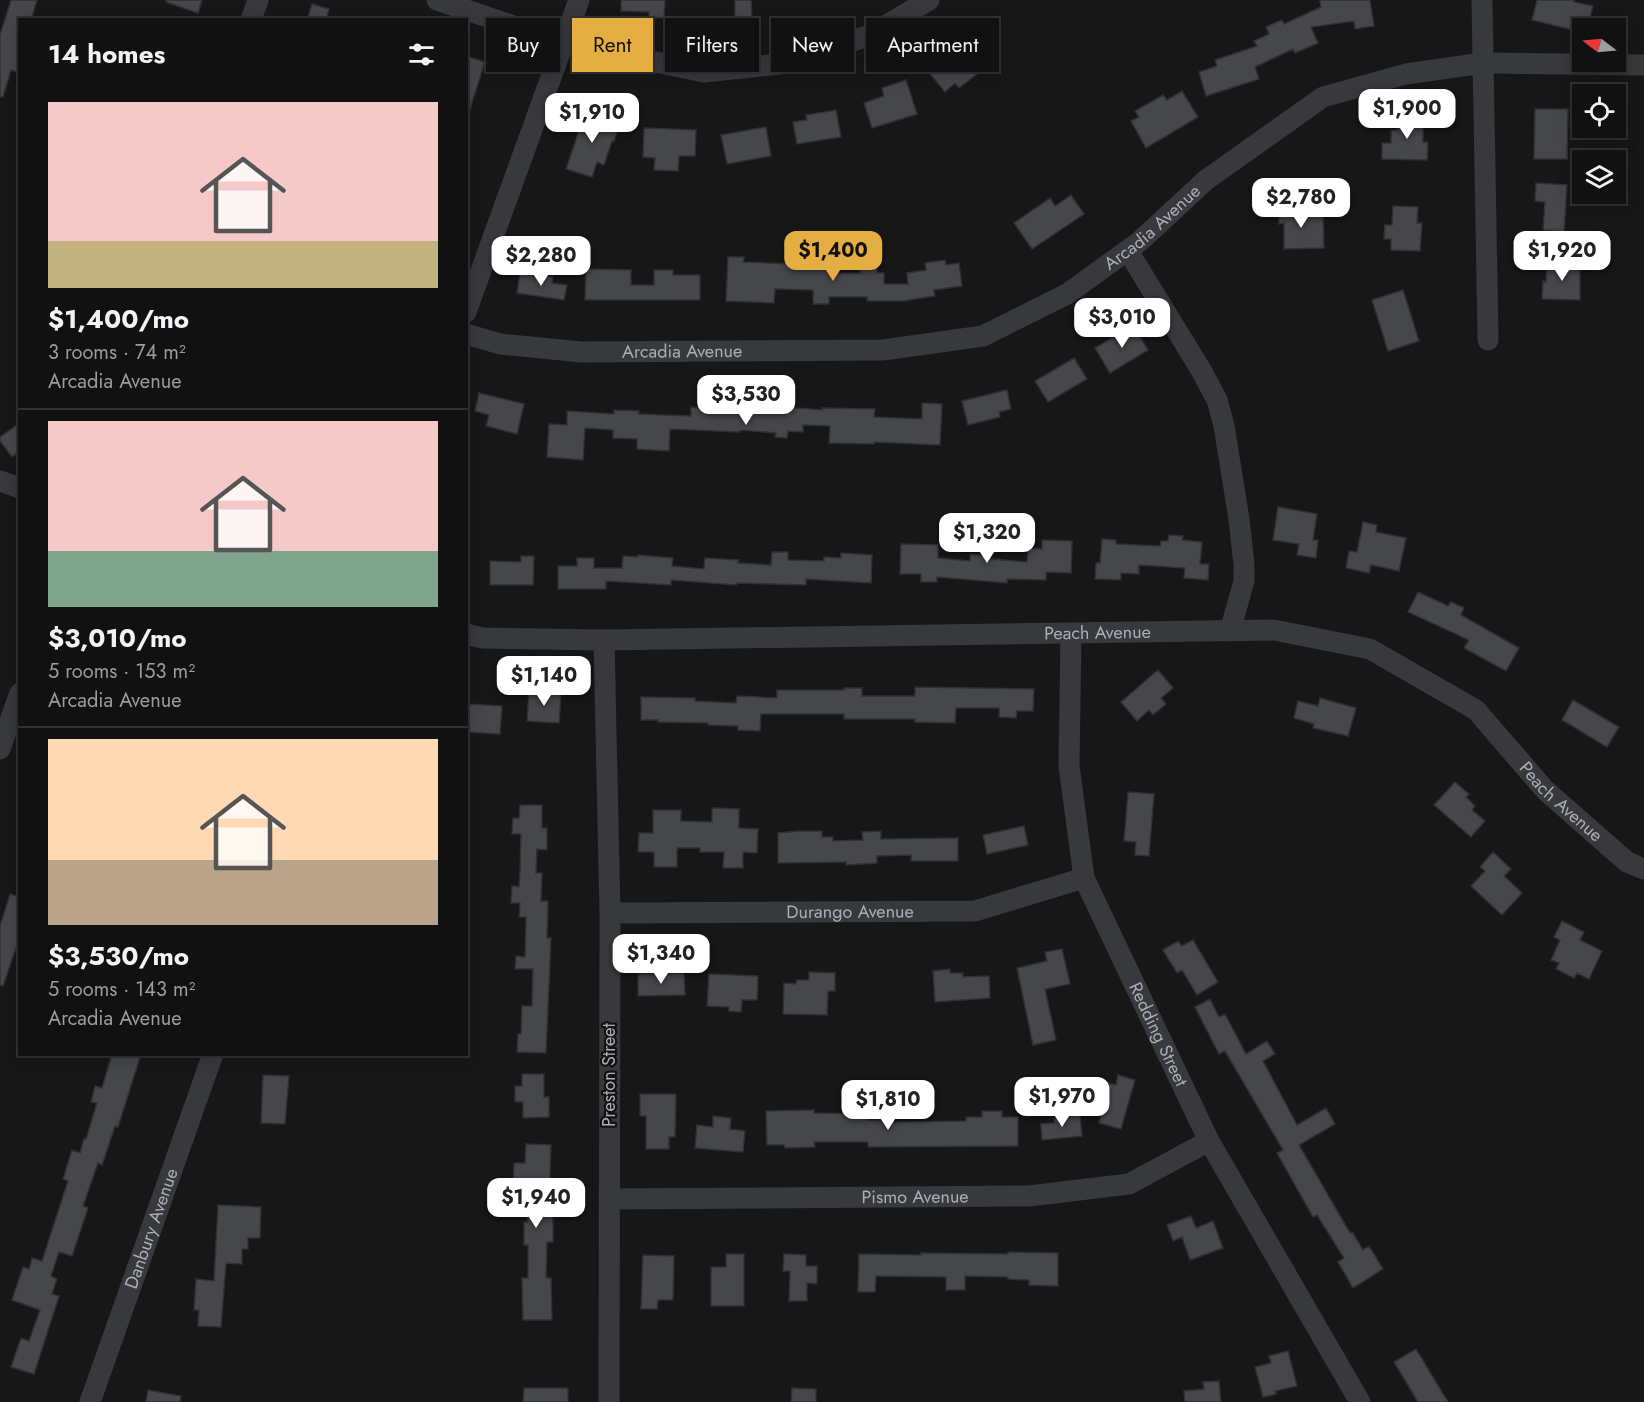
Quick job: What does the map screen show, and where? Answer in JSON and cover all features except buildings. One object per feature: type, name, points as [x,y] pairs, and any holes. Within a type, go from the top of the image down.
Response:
[{"type":"street","points":[[252,18],[258,0]]},
{"type":"street","points":[[437,0],[564,43],[704,72],[789,63],[870,35],[929,0]]},
{"type":"street","points":[[468,307],[579,0]]},
{"type":"street","points":[[1482,0],[1488,340]]},
{"type":"street","name":"Arcadia Avenue","points":[[468,335],[500,344],[582,352],[872,350],[983,336],[1068,294],[1139,242],[1206,180],[1323,97],[1406,74],[1483,63],[1644,65]]},
{"type":"street","points":[[1128,251],[1201,370],[1217,400],[1224,426],[1244,564],[1244,581],[1230,631]]},
{"type":"street","points":[[0,482],[18,487]]},
{"type":"street","name":"Peach Avenue","points":[[468,634],[483,638],[604,640],[1274,630],[1370,649],[1476,710],[1545,790],[1628,862],[1644,869]]},
{"type":"street","name":"Redding Street","points":[[1071,634],[1069,766],[1084,878],[1209,1142],[1360,1402]]},
{"type":"street","name":"Preston Street","points":[[604,640],[610,913],[609,1402]]},
{"type":"street","points":[[0,749],[18,699]]},
{"type":"street","name":"Durango Avenue","points":[[610,913],[975,911],[1084,878]]},
{"type":"street","name":"Danbury Avenue","points":[[90,1402],[212,1056]]},
{"type":"street","name":"Pismo Avenue","points":[[609,1199],[1029,1196],[1130,1184],[1209,1142]]}]
